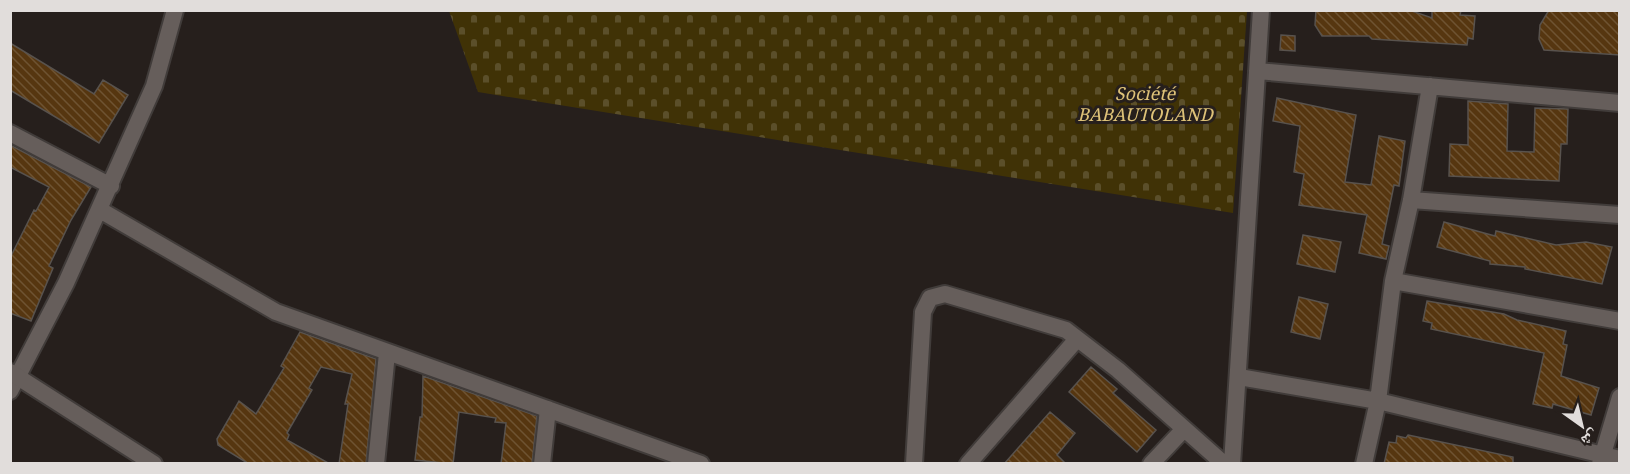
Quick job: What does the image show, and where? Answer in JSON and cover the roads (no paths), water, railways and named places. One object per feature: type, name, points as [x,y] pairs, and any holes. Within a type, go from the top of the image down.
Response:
[{"type":"street","points":[[154,464],[13,380],[111,186],[154,86],[175,10]]},
{"type":"street","points":[[1232,464],[1261,10]]},
{"type":"street","points":[[1257,71],[1620,103]]},
{"type":"street","points":[[1364,464],[1378,401],[1393,281],[1411,200],[1430,86]]},
{"type":"street","points":[[10,133],[111,186]]},
{"type":"street","points":[[1411,200],[1620,215]]},
{"type":"street","points":[[100,210],[276,312],[701,464]]},
{"type":"street","points":[[1393,281],[1620,321]]},
{"type":"street","points":[[914,464],[923,312],[930,298],[945,294],[1057,326],[1077,339],[1224,464]]},
{"type":"street","points":[[968,464],[1077,339]]},
{"type":"street","points":[[376,464],[387,353]]},
{"type":"street","points":[[1239,377],[1378,401],[1601,460],[1620,459]]},
{"type":"street","points":[[1601,460],[1620,397]]},
{"type":"street","points":[[542,464],[548,409]]},
{"type":"street","points":[[1151,464],[1184,429]]},
{"type":"park label","name":"Société BABAUTOLAND","points":[[1145,104]]}]
